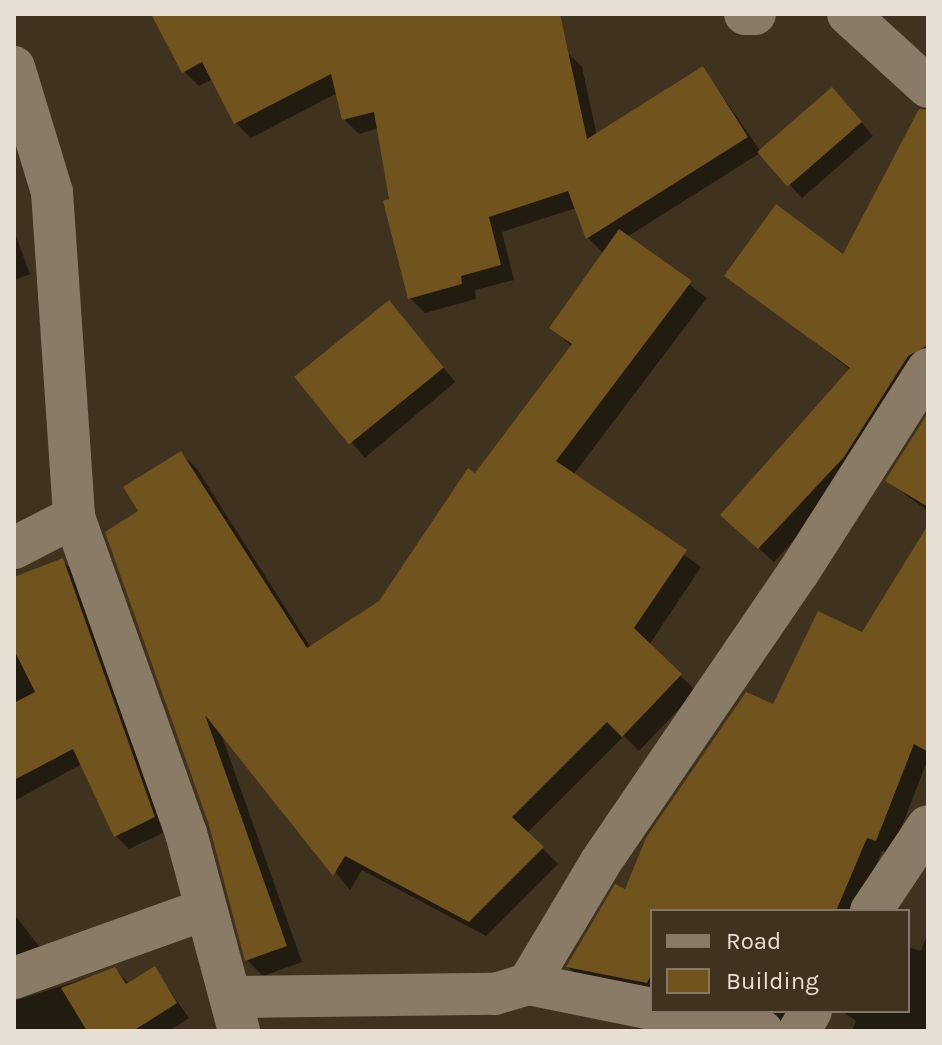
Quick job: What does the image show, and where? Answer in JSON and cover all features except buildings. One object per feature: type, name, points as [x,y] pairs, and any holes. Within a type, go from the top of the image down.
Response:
[{"type":"street","points":[[745,14],[755,14]]},
{"type":"street","points":[[848,14],[928,87]]},
{"type":"street","points":[[14,67],[52,192],[74,517],[186,833],[235,1014],[495,994],[528,984],[650,1009]]},
{"type":"street","points":[[528,984],[592,874],[798,573],[928,369]]},
{"type":"street","points":[[14,548],[74,517]]},
{"type":"street","points":[[872,909],[928,826]]},
{"type":"street","points":[[14,978],[206,909]]},
{"type":"street","points":[[672,1013],[762,1031]]},
{"type":"street","points":[[799,1031],[810,1013]]}]
